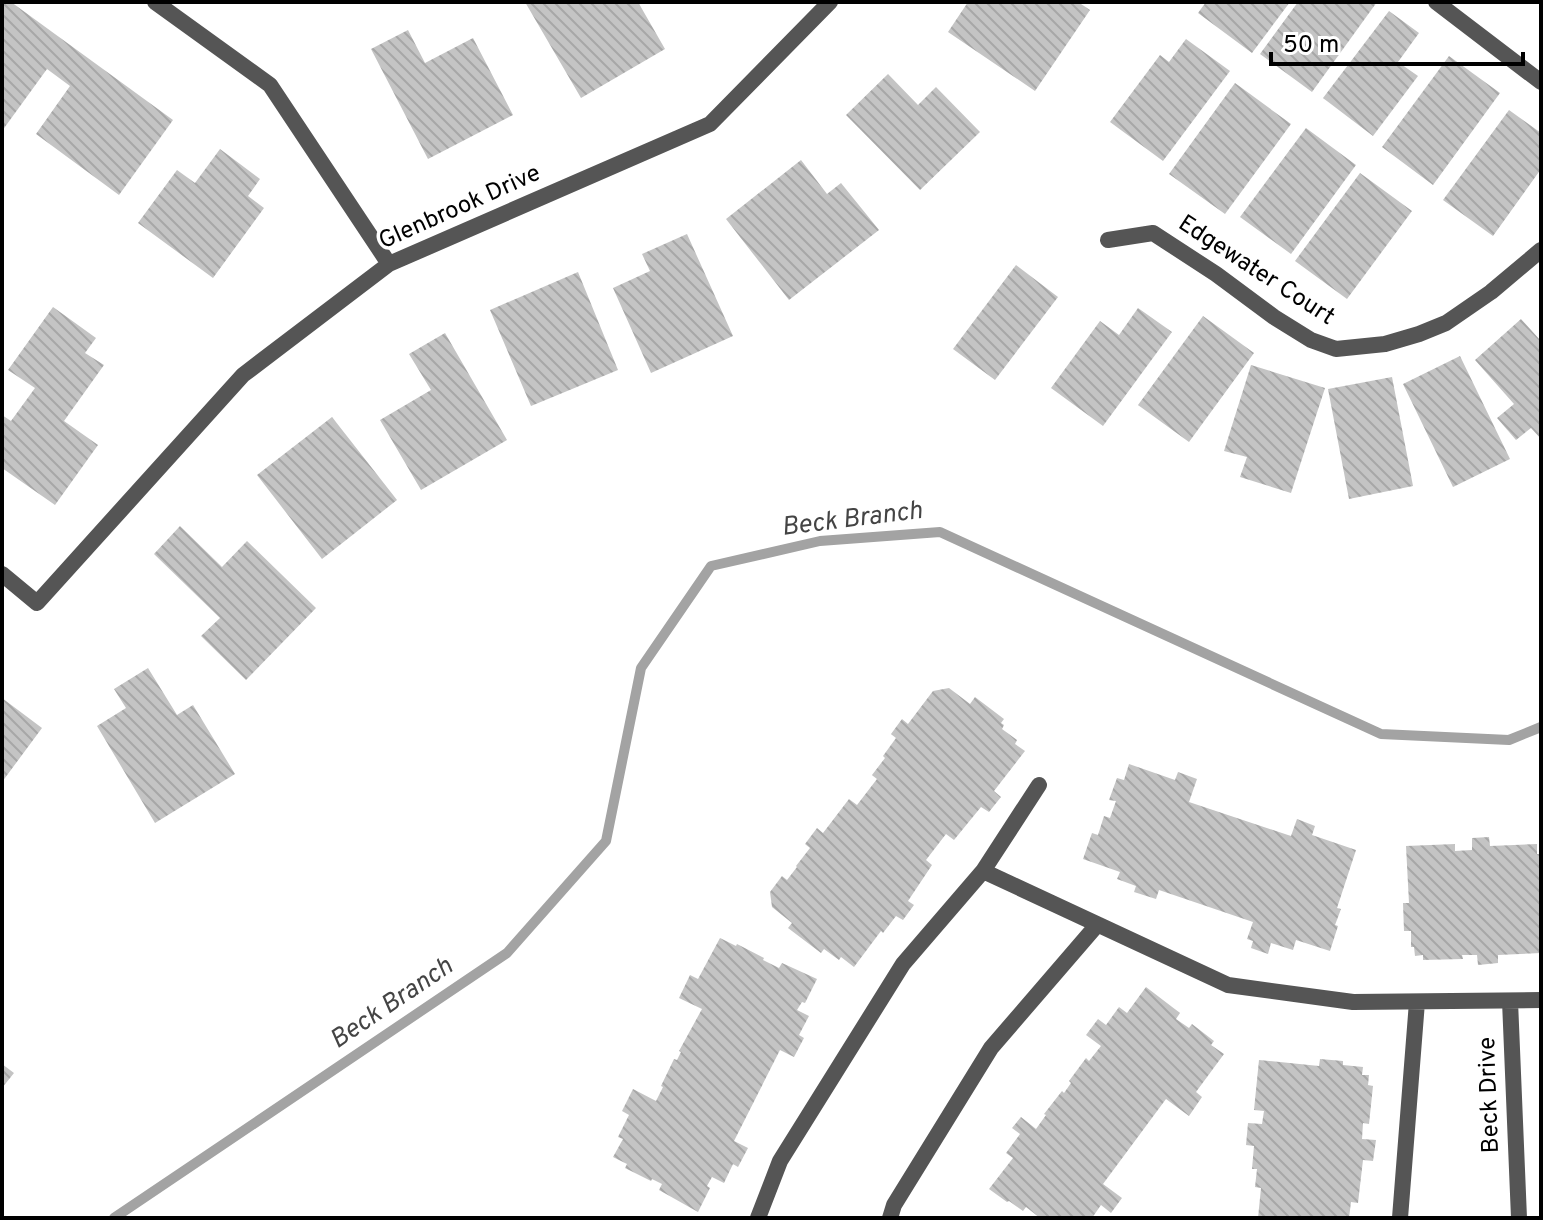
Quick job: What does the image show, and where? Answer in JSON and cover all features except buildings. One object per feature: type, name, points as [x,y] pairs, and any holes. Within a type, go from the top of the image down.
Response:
[{"type":"street","points":[[155,2],[270,85],[389,264]]},
{"type":"street","name":"Glenbrook Drive","points":[[2,574],[37,603],[243,375],[389,264],[710,124],[830,2]]},
{"type":"street","points":[[1436,2],[1541,82]]},
{"type":"street","name":"Edgewater Court","points":[[1108,240],[1153,233],[1311,340],[1336,349],[1385,344],[1446,323],[1491,292],[1541,250]]},
{"type":"street","points":[[758,1218],[780,1161],[903,964],[983,871],[1039,785]]},
{"type":"street","points":[[983,871],[1228,985],[1353,1002],[1541,1000]]},
{"type":"street","points":[[890,1218],[894,1205],[991,1048],[1097,925]]},
{"type":"street","name":"Beck Drive","points":[[1510,1001],[1519,1218]]},
{"type":"street","points":[[1400,1218],[1417,1002]]},
{"type":"waterway","name":"Beck Branch","points":[[114,1218],[507,953],[606,841],[641,668],[711,566],[820,541],[940,532],[1381,734],[1509,740],[1541,727]]}]
